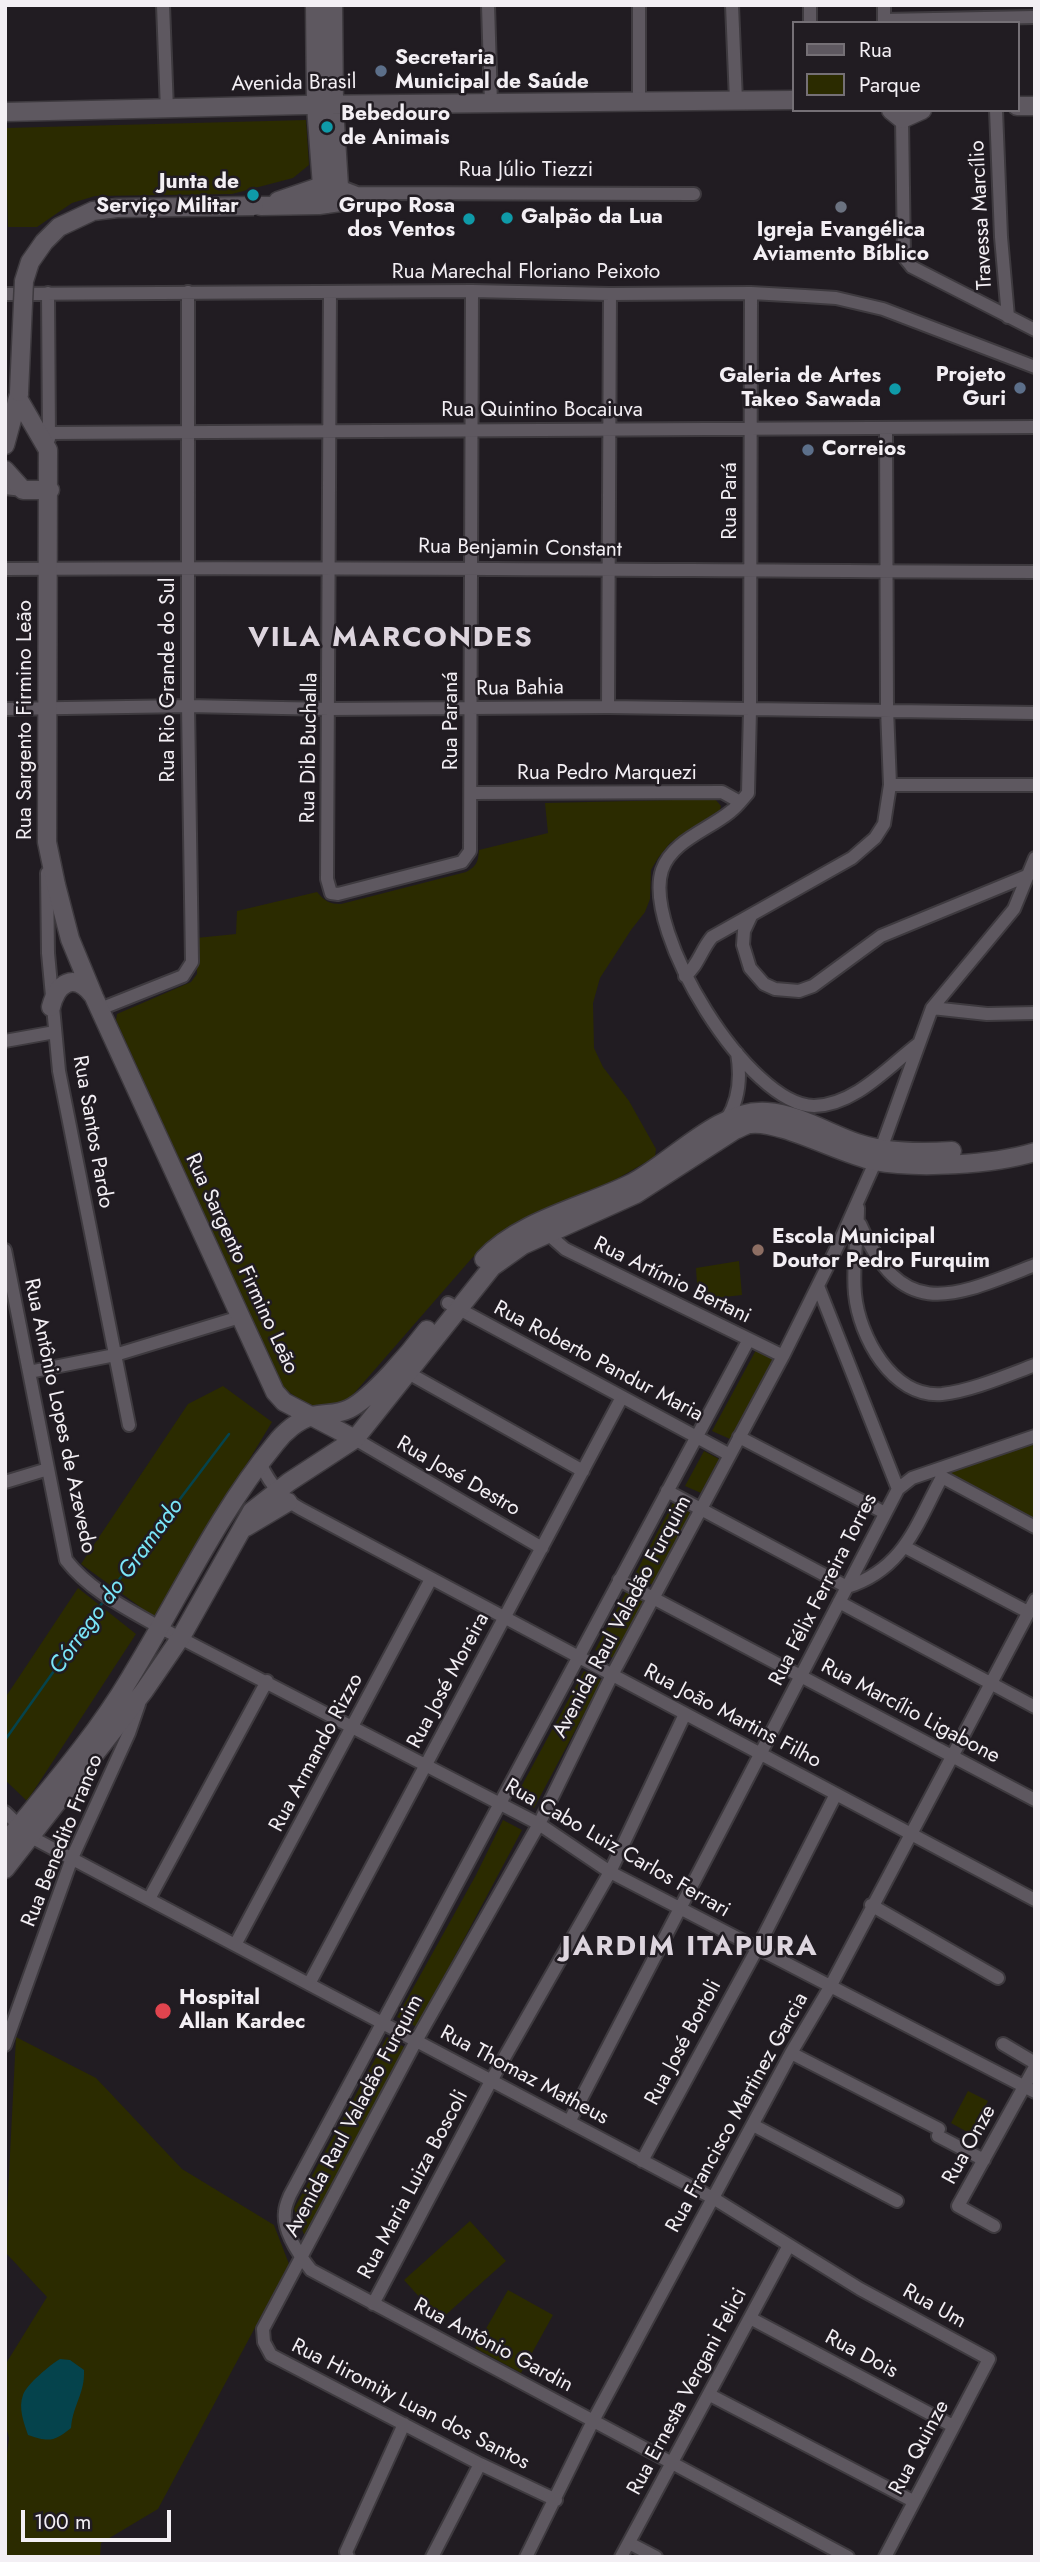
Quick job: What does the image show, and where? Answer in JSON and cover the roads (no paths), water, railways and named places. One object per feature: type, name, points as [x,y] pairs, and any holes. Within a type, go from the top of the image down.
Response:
[{"type":"main road","points":[[314,5],[316,105],[332,194]]},
{"type":"main road","points":[[332,194],[333,5]]},
{"type":"main road","name":"Avenida Brasil","points":[[5,112],[316,105],[334,107],[792,100]]},
{"type":"main road","points":[[5,445],[19,396],[24,281],[30,262],[59,227],[93,211],[117,208],[257,206],[332,194]]},
{"type":"main road","points":[[19,396],[49,441]]},
{"type":"main road","name":"Rua Sargento Firmino Leão","points":[[49,441],[47,842],[70,939],[275,1392],[284,1402],[355,1439]]},
{"type":"main road","points":[[5,470],[14,489],[50,490]]},
{"type":"main road","points":[[51,1007],[56,991],[73,982],[86,986],[97,1003]]},
{"type":"main road","points":[[454,1306],[486,1256],[504,1241],[634,1182],[749,1112],[776,1126],[853,1155],[962,1151],[1035,1140]]},
{"type":"main road","points":[[764,1118],[802,1113],[878,1155],[927,1165],[1035,1152]]},
{"type":"main road","points":[[5,1869],[25,1832],[137,1685],[181,1637],[252,1511],[289,1496],[355,1439],[422,1337],[506,1254],[636,1194],[726,1126]]},
{"type":"main road","points":[[137,1685],[159,1627],[241,1489],[278,1440],[312,1416],[349,1409],[402,1370]]},
{"type":"main road","points":[[5,1843],[25,1832]]},
{"type":"street","points":[[163,5],[167,110]]},
{"type":"street","points":[[488,5],[491,104]]},
{"type":"street","points":[[639,5],[639,102]]},
{"type":"street","points":[[732,5],[736,101]]},
{"type":"street","points":[[884,5],[884,21],[1035,17]]},
{"type":"street","name":"Travessa Marcílio","points":[[996,112],[1001,237],[1008,317]]},
{"type":"street","points":[[897,115],[904,257],[912,267],[1035,330]]},
{"type":"street","name":"Rua Júlio Tiezzi","points":[[332,194],[694,194]]},
{"type":"street","name":"Rua Marechal Floriano Peixoto","points":[[5,294],[472,291],[751,293],[836,298],[883,309],[1035,367]]},
{"type":"street","name":"Rua Paraná","points":[[467,857],[470,851],[471,793],[472,291]]},
{"type":"street","name":"Rua Rio Grande do Sul","points":[[97,1003],[183,976],[192,962],[188,706],[188,292]]},
{"type":"street","name":"Rua Dib Buchalla","points":[[330,292],[330,709],[327,879],[331,893],[338,894],[462,862],[467,857]]},
{"type":"street","name":"Rua Sargento Firmino Leão","points":[[48,293],[49,441]]},
{"type":"street","name":"Rua Pará","points":[[740,802],[748,793],[750,710],[751,293]]},
{"type":"street","points":[[608,707],[610,294]]},
{"type":"street","name":"Rua Quintino Bocaiuva","points":[[49,441],[188,432],[1035,427]]},
{"type":"street","points":[[685,976],[692,970],[702,949],[712,937],[852,858],[884,824],[890,785],[887,709],[886,428]]},
{"type":"street","name":"Rua Benjamin Constant","points":[[5,569],[471,567],[751,572],[1035,572]]},
{"type":"street","name":"Rua Bahia","points":[[5,709],[188,706],[330,709],[608,707],[1035,713]]},
{"type":"street","points":[[890,785],[1035,786]]},
{"type":"street","name":"Rua Pedro Marquezi","points":[[471,793],[722,792],[740,802]]},
{"type":"street","points":[[740,802],[730,812],[674,850],[662,870],[659,894],[662,909],[685,976],[705,1011],[737,1052],[802,1113],[817,1105],[848,1097],[918,1043]]},
{"type":"street","name":"Rua Santos Pardo","points":[[47,842],[48,953],[59,1071],[130,1425]]},
{"type":"street","name":"Avenida Raul Valadão Furquim","points":[[301,2257],[416,2041],[539,1824],[612,1675],[783,1356],[859,1200],[932,1007],[1014,909],[1035,858]]},
{"type":"street","points":[[751,916],[744,931],[743,945],[750,968],[764,984],[775,989],[799,991],[813,986],[881,936],[1029,875]]},
{"type":"street","points":[[932,1007],[987,1014],[1035,1013]]},
{"type":"street","points":[[5,1041],[55,1032]]},
{"type":"street","points":[[726,1126],[739,1084],[737,1052]]},
{"type":"street","points":[[859,1200],[855,1295],[864,1330],[888,1369],[912,1388],[941,1394],[1035,1365]]},
{"type":"street","points":[[858,1221],[875,1255],[890,1275]]},
{"type":"street","name":"Rua Artímio Bertani","points":[[548,1234],[565,1249],[783,1356]]},
{"type":"street","name":"Rua Antônio Lopes de Azevedo","points":[[5,1250],[66,1560],[78,1575],[107,1597],[181,1637]]},
{"type":"street","points":[[856,1256],[871,1261],[914,1289],[937,1295],[949,1295],[978,1287],[1035,1265]]},
{"type":"street","name":"Rua Félix Ferreira Torres","points":[[569,2122],[898,1489],[818,1286]]},
{"type":"street","name":"Rua Roberto Pandur Maria","points":[[454,1306],[730,1455]]},
{"type":"street","points":[[29,1372],[115,1355],[240,1317]]},
{"type":"street","name":"Avenida Raul Valadão Furquim","points":[[301,2257],[286,2226],[284,2214],[290,2195],[748,1340]]},
{"type":"street","points":[[402,1370],[583,1471]]},
{"type":"street","name":"Rua José Moreira","points":[[309,1984],[622,1397]]},
{"type":"street","points":[[898,1489],[912,1478],[940,1473],[1035,1436]]},
{"type":"street","points":[[739,1437],[885,1513]]},
{"type":"street","name":"Rua José Destro","points":[[355,1439],[542,1548]]},
{"type":"street","points":[[261,1465],[289,1496]]},
{"type":"street","points":[[5,1482],[48,1469]]},
{"type":"street","points":[[940,1473],[1035,1527]]},
{"type":"street","points":[[667,1491],[847,1587],[865,1581],[892,1563],[905,1547],[940,1473]]},
{"type":"street","name":"Rua João Martins Filho","points":[[289,1496],[431,1579],[1035,1900]]},
{"type":"street","points":[[905,1547],[1032,1610]]},
{"type":"street","name":"Rua Armando Rizzo","points":[[235,1945],[431,1579]]},
{"type":"street","name":"Rua Marcílio Ligabone","points":[[619,1580],[1035,1800]]},
{"type":"street","points":[[839,1602],[989,1685],[1035,1707]]},
{"type":"street","name":"Rua Francisco Martinez Garcia","points":[[526,2557],[593,2421],[791,2053],[830,1987],[989,1685],[1032,1610]]},
{"type":"street","name":"Rua Cabo Luiz Carlos Ferrari","points":[[181,1637],[539,1824],[610,1872],[1029,2089]]},
{"type":"street","points":[[149,1899],[267,1682]]},
{"type":"street","name":"Rua Benedito Franco","points":[[5,2045],[72,1858],[129,1733],[137,1685]]},
{"type":"street","name":"Rua Maria Luiza Boscoli","points":[[373,2304],[491,2081],[610,1872],[685,1714]]},
{"type":"street","name":"Rua José Bortoli","points":[[642,2161],[757,1950],[836,1794]]},
{"type":"street","points":[[5,1812],[25,1832]]},
{"type":"street","name":"Rua Thomaz Matheus","points":[[25,1832],[713,2198],[860,2288]]},
{"type":"street","points":[[871,1905],[998,1978]]},
{"type":"street","points":[[1003,2044],[1035,2065]]},
{"type":"street","points":[[791,2053],[984,2160]]},
{"type":"street","name":"Rua Onze","points":[[994,2226],[958,2206],[1029,2089],[1035,2065]]},
{"type":"street","points":[[753,2124],[897,2202]]},
{"type":"street","name":"Rua Ernesta Vergani Felici","points":[[621,2557],[788,2246]]},
{"type":"street","name":"Rua Antônio Gardin","points":[[301,2257],[311,2270],[848,2557]]},
{"type":"street","name":"Rua Hiromity Luan dos Santos","points":[[301,2257],[263,2329],[264,2342],[271,2355],[480,2464],[556,2500]]},
{"type":"street","name":"Rua Um","points":[[860,2288],[989,2359]]},
{"type":"street","name":"Rua Dois","points":[[750,2318],[953,2426]]},
{"type":"street","name":"Rua Quinze","points":[[885,2557],[989,2359]]},
{"type":"street","points":[[710,2395],[913,2501]]},
{"type":"street","points":[[348,2557],[346,2552],[404,2424]]},
{"type":"street","points":[[432,2557],[480,2464]]},
{"type":"street","points":[[629,2543],[656,2557]]},
{"type":"water","points":[[60,2359],[70,2360],[84,2370],[83,2386],[71,2428],[51,2439],[28,2435],[21,2410],[23,2395],[34,2380]]},
{"type":"waterway","name":"Córrego do Gramado","points":[[109,1593],[229,1434]]},
{"type":"waterway","name":"Córrego do Gramado","points":[[5,1740],[105,1599]]},
{"type":"place","name":"Secretaria Municipal de Saúde","points":[[381,71]]},
{"type":"place","name":"Bebedouro de Animais","points":[[327,127]]},
{"type":"place","name":"Junta de Serviço Militar","points":[[253,195]]},
{"type":"place","name":"Igreja Evangélica Aviamento Bíblico","points":[[841,207]]},
{"type":"place","name":"Galpão da Lua","points":[[507,218]]},
{"type":"place","name":"Grupo Rosa dos Ventos","points":[[469,219]]},
{"type":"place","name":"Projeto Guri","points":[[1020,388]]},
{"type":"place","name":"Galeria de Artes Takeo Sawada","points":[[895,389]]},
{"type":"place","name":"Correios","points":[[808,450]]},
{"type":"place","name":"Escola Municipal Doutor Pedro Furquim","points":[[758,1250]]},
{"type":"place","name":"Hospital Allan Kardec","points":[[163,2011]]},
{"type":"district","name":"VILA MARCONDES","points":[[391,639]]},
{"type":"district","name":"JARDIM ITAPURA","points":[[690,1948]]}]
